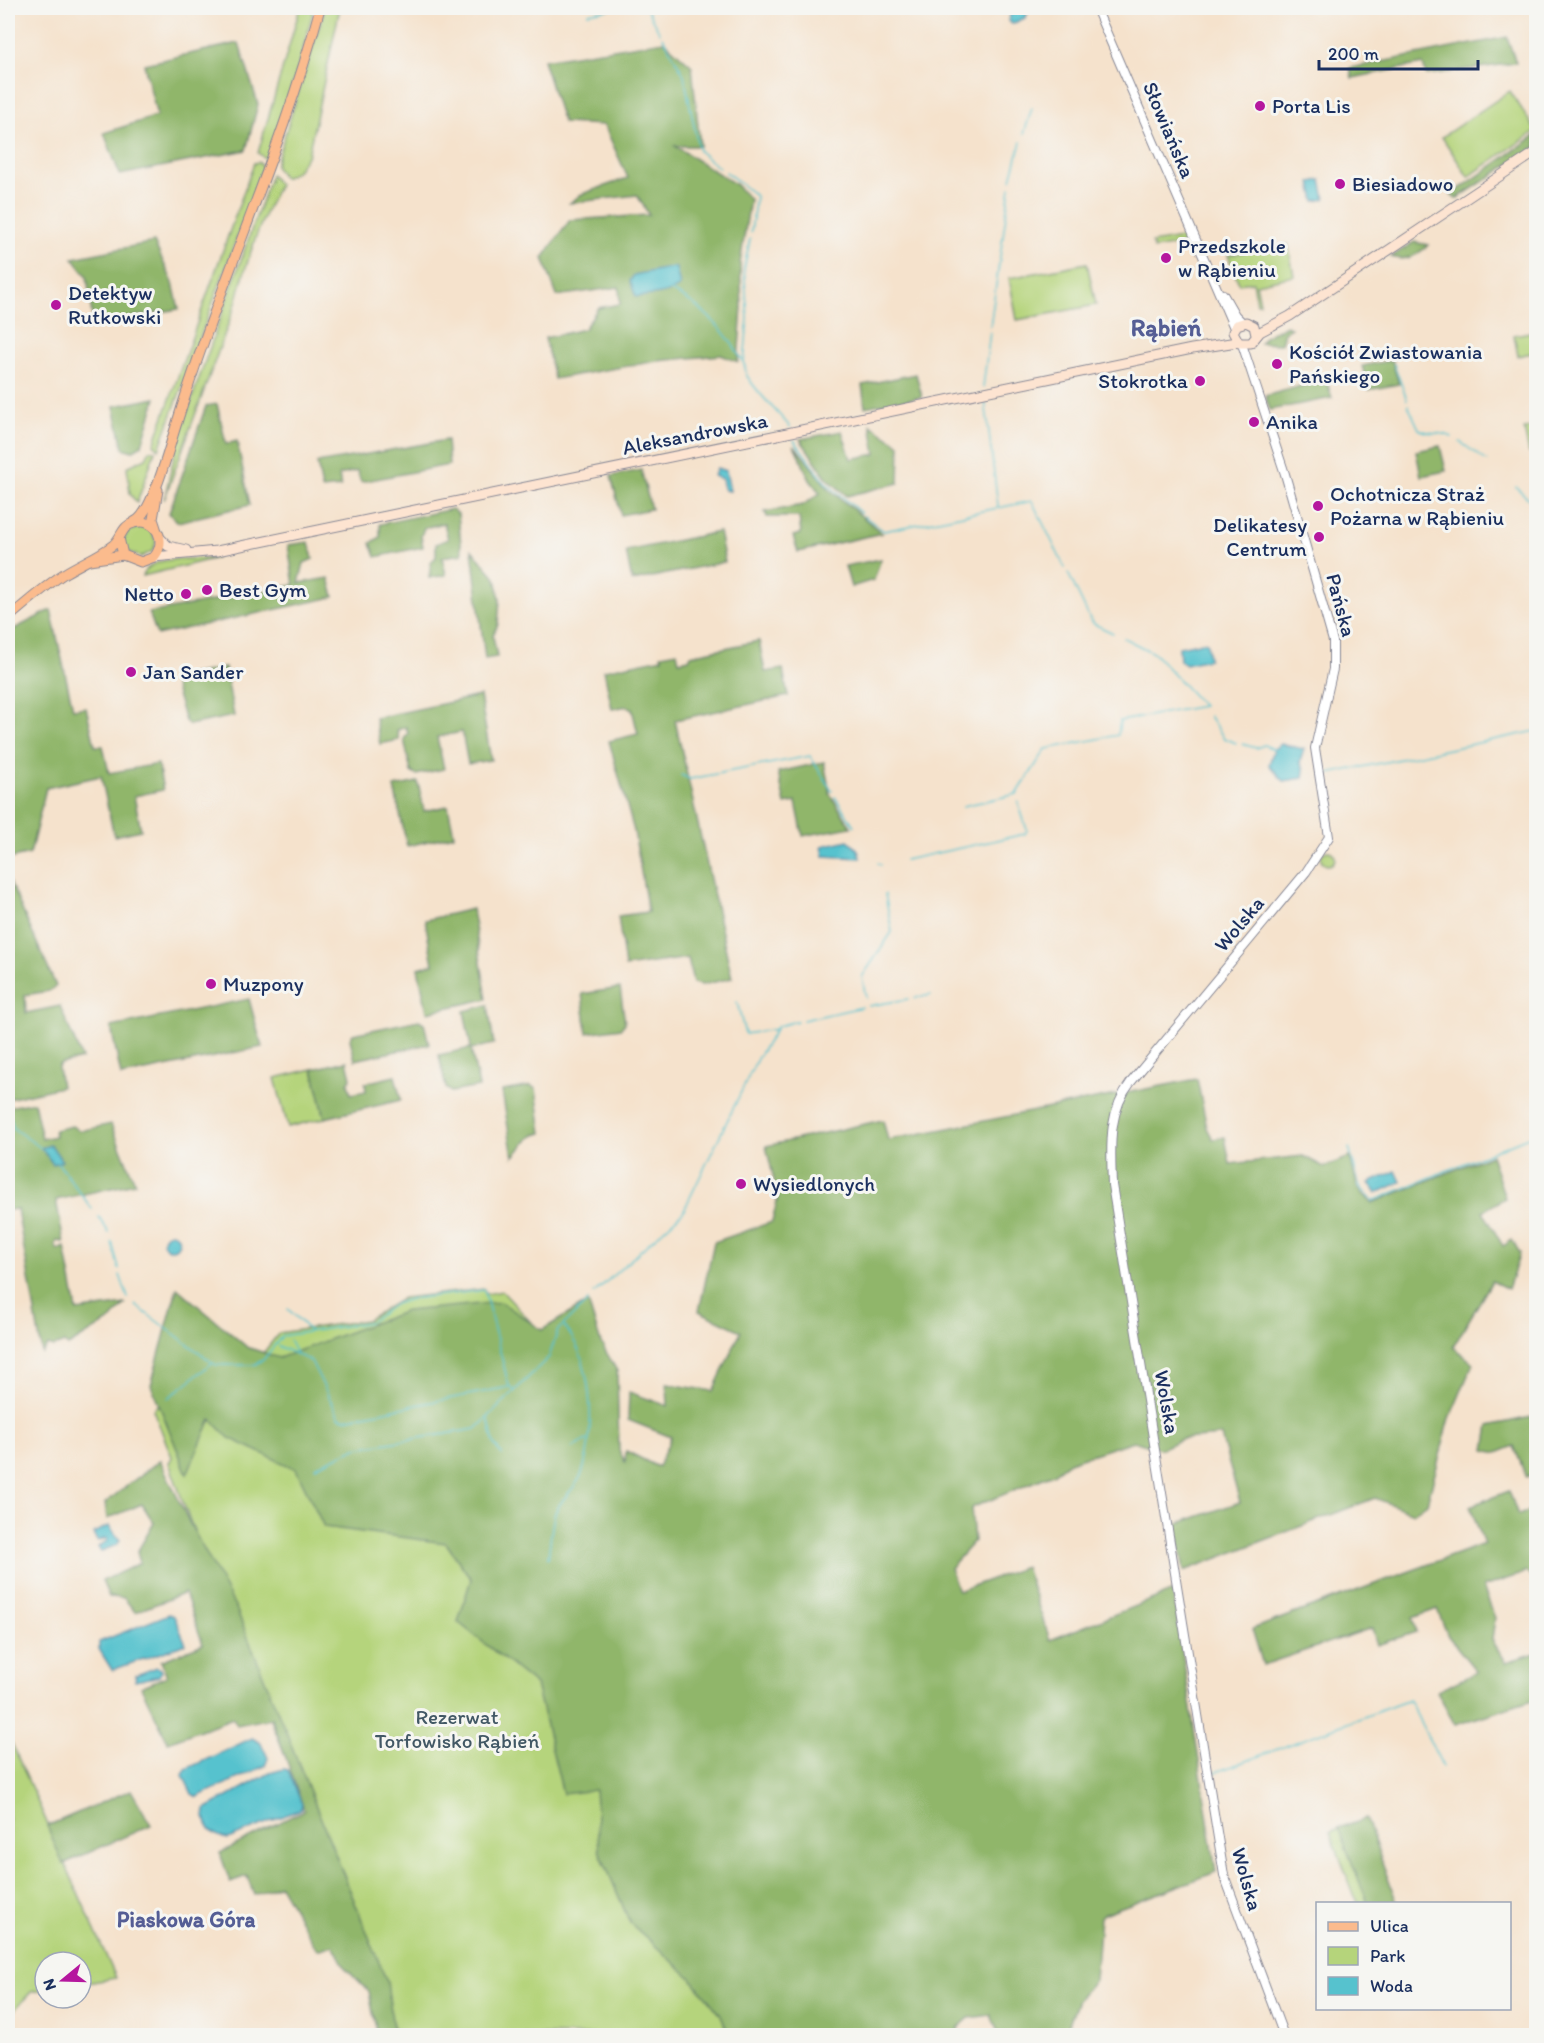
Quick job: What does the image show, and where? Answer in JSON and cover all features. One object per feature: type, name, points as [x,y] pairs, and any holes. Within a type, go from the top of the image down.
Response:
[{"type":"main road","points":[[8,618],[53,581],[114,545],[123,529],[145,514],[159,481],[183,404],[273,156],[320,8]]},
{"type":"main road","points":[[1248,338],[1307,303],[1536,152]]},
{"type":"main road","points":[[1486,187],[1536,159]]},
{"type":"main road","points":[[1237,327],[1248,338]]},
{"type":"main road","points":[[1237,327],[1248,338]]},
{"type":"main road","name":"Aleksandrowska","points":[[1191,349],[1237,327]]},
{"type":"main road","name":"Aleksandrowska","points":[[154,557],[206,553],[1248,338]]},
{"type":"main road","points":[[87,561],[123,555],[141,562],[154,557],[161,539],[153,519],[159,481]]},
{"type":"main road","points":[[134,522],[148,523],[156,528]]},
{"type":"main road","points":[[118,538],[123,555]]},
{"type":"main road","name":"Aleksandrowska","points":[[161,539],[171,548],[206,553]]},
{"type":"street","name":"Słowiańska","points":[[1096,8],[1208,267],[1234,315],[1237,327]]},
{"type":"street","name":"Pańska","points":[[1248,338],[1257,387],[1303,536],[1334,648],[1333,669],[1315,748],[1329,837]]},
{"type":"street","name":"Wolska","points":[[1284,2036],[1230,1896],[1220,1854],[1150,1409],[1124,1265],[1112,1185],[1111,1129],[1116,1103],[1127,1086],[1306,872],[1329,837]]},
{"type":"green space","points":[[300,8],[314,8],[298,68],[267,160],[258,153]]},
{"type":"green space","points":[[325,8],[340,8],[308,155],[297,171],[284,178],[275,166]]},
{"type":"green space","points":[[1507,37],[1516,63],[1426,75],[1423,64],[1352,78],[1350,68]]},
{"type":"green space","points":[[664,41],[692,66],[700,146],[675,146],[735,184],[750,199],[740,264],[742,307],[738,362],[721,355],[657,361],[554,379],[545,338],[584,329],[598,308],[620,304],[619,287],[557,296],[543,258],[570,220],[649,215],[637,195],[570,203],[582,194],[628,178],[604,125],[563,123],[543,60]]},
{"type":"green space","points":[[239,43],[258,104],[246,150],[120,175],[104,133],[157,116],[144,64]]},
{"type":"green space","points":[[1510,91],[1536,131],[1468,177],[1442,137]]},
{"type":"green space","points":[[1536,135],[1536,147],[1456,199],[1451,195]]},
{"type":"green space","points":[[259,162],[263,167],[159,449],[154,444],[254,163]]},
{"type":"green space","points":[[271,175],[279,185],[254,243],[236,303],[164,500],[179,435]]},
{"type":"green space","points":[[1186,237],[1188,243],[1154,249],[1152,243]]},
{"type":"green space","points":[[154,242],[173,283],[179,309],[93,324],[87,276],[73,258]]},
{"type":"green space","points":[[1414,242],[1428,245],[1411,257],[1402,259],[1391,257]]},
{"type":"green space","points":[[1288,244],[1294,276],[1256,284],[1260,303],[1257,303],[1253,282],[1239,284],[1228,255]]},
{"type":"green space","points":[[1087,263],[1096,305],[1017,320],[1009,278]]},
{"type":"green space","points":[[1287,325],[1291,328],[1284,332],[1281,344],[1260,343],[1264,337]]},
{"type":"green space","points":[[1536,331],[1536,352],[1518,356],[1514,335]]},
{"type":"green space","points":[[1392,360],[1399,384],[1369,390],[1362,366]]},
{"type":"green space","points":[[916,374],[922,397],[865,407],[862,385]]},
{"type":"green space","points":[[1326,379],[1332,398],[1270,410],[1265,396]]},
{"type":"green space","points":[[156,398],[142,445],[132,451],[123,448],[114,406]]},
{"type":"green space","points":[[217,404],[226,444],[237,441],[250,505],[178,522],[169,513],[206,406]]},
{"type":"green space","points":[[871,425],[900,445],[899,483],[847,496],[827,478],[800,439],[842,431],[851,459],[876,454]]},
{"type":"green space","points":[[1536,427],[1536,452],[1529,453],[1524,429]]},
{"type":"green space","points":[[447,440],[449,465],[361,482],[357,471],[339,475],[341,487],[322,489],[317,463]]},
{"type":"green space","points":[[794,445],[830,490],[882,533],[798,552],[793,536],[801,534],[799,517],[767,517],[765,512],[803,505],[820,493],[810,480]]},
{"type":"green space","points":[[1440,446],[1446,471],[1421,476],[1416,451]]},
{"type":"green space","points":[[150,450],[155,451],[137,503],[130,494],[127,467],[146,458]]},
{"type":"green space","points":[[641,470],[651,509],[621,515],[611,476]]},
{"type":"green space","points":[[452,509],[458,514],[462,554],[442,557],[446,575],[429,578],[431,562],[436,557],[436,544],[448,539],[444,523],[424,528],[421,536],[423,547],[376,557],[371,543],[380,537],[380,524]]},
{"type":"green space","points":[[142,526],[152,532],[156,542],[153,551],[141,557],[124,550],[123,541],[128,531]]},
{"type":"green space","points":[[719,532],[725,562],[632,581],[626,551]]},
{"type":"green space","points":[[309,542],[313,559],[304,563],[299,583],[329,578],[334,597],[157,635],[149,613],[294,585],[288,545]]},
{"type":"green space","points":[[472,550],[496,578],[500,599],[498,624],[493,636],[497,657],[485,659]]},
{"type":"green space","points":[[217,558],[143,576],[147,569],[164,561]]},
{"type":"green space","points":[[881,559],[874,580],[851,587],[845,566]]},
{"type":"green space","points":[[51,610],[73,709],[86,707],[95,746],[103,746],[109,773],[158,764],[163,790],[134,796],[141,830],[114,836],[101,776],[46,788],[30,854],[8,859],[8,632]]},
{"type":"green space","points":[[759,641],[765,672],[783,669],[788,696],[675,720],[732,978],[702,985],[693,983],[688,958],[625,967],[618,916],[648,912],[634,831],[609,741],[638,734],[632,709],[627,706],[612,709],[604,670],[662,658],[661,655],[677,652],[679,661],[689,659],[691,655]]},
{"type":"green space","points":[[225,668],[234,716],[189,725],[185,721],[172,678]]},
{"type":"green space","points":[[480,696],[491,760],[468,764],[462,732],[437,737],[444,769],[416,775],[411,772],[404,739],[408,734],[406,727],[397,730],[399,740],[380,744],[375,718]]},
{"type":"green space","points":[[824,762],[830,794],[851,827],[803,836],[796,802],[785,804],[778,772]]},
{"type":"green space","points":[[418,782],[424,811],[448,806],[454,835],[407,846],[394,787]]},
{"type":"green space","points":[[1325,851],[1331,851],[1335,858],[1331,865],[1325,865],[1321,861],[1321,855]]},
{"type":"green space","points":[[8,878],[56,986],[49,991],[25,995],[26,1013],[60,1006],[82,1059],[60,1064],[58,1067],[61,1087],[8,1099]]},
{"type":"green space","points":[[472,909],[487,999],[427,1012],[418,968],[433,964],[425,920]]},
{"type":"green space","points":[[620,988],[625,1023],[621,1028],[587,1033],[582,994]]},
{"type":"green space","points":[[249,999],[262,1047],[121,1076],[111,1027]]},
{"type":"green space","points":[[488,1005],[494,1044],[471,1049],[479,1087],[451,1092],[446,1088],[439,1055],[471,1048],[464,1011]]},
{"type":"green space","points":[[419,1020],[424,1023],[429,1044],[355,1060],[350,1039],[353,1034]]},
{"type":"green space","points":[[347,1061],[351,1078],[348,1083],[351,1094],[366,1091],[365,1083],[395,1076],[401,1100],[325,1118],[313,1069]]},
{"type":"green space","points":[[313,1069],[325,1118],[288,1127],[275,1078]]},
{"type":"green space","points":[[1197,1079],[1207,1128],[1213,1139],[1225,1137],[1230,1164],[1303,1156],[1324,1167],[1350,1157],[1358,1188],[1372,1203],[1491,1155],[1505,1198],[1483,1211],[1503,1246],[1512,1240],[1520,1253],[1508,1289],[1492,1281],[1453,1347],[1473,1363],[1450,1418],[1427,1503],[1413,1513],[1375,1498],[1184,1571],[1176,1524],[1240,1502],[1221,1436],[1182,1439],[1160,1449],[1133,1441],[1069,1462],[1053,1474],[971,1508],[974,1541],[950,1568],[958,1591],[1025,1567],[1050,1640],[1173,1591],[1216,1872],[1100,1917],[1095,1980],[1078,1999],[1065,2035],[999,2035],[991,2015],[969,2018],[958,2028],[959,2035],[729,2035],[720,2014],[690,1977],[630,1923],[599,1850],[595,1790],[563,1794],[536,1685],[458,1622],[471,1579],[446,1543],[324,1527],[296,1469],[229,1438],[211,1419],[187,1474],[151,1385],[177,1288],[247,1347],[279,1358],[406,1311],[501,1302],[542,1330],[588,1302],[601,1343],[617,1371],[619,1450],[625,1462],[626,1451],[658,1467],[671,1437],[628,1420],[629,1392],[668,1406],[667,1384],[713,1391],[741,1331],[699,1311],[714,1242],[772,1222],[778,1197],[766,1146],[883,1120],[888,1140]]},
{"type":"green space","points":[[531,1086],[536,1089],[542,1133],[529,1139],[513,1157],[502,1091]]},
{"type":"green space","points":[[34,1102],[42,1139],[55,1136],[54,1130],[72,1126],[80,1131],[111,1124],[135,1183],[56,1200],[64,1242],[57,1241],[55,1246],[58,1250],[65,1247],[77,1311],[125,1304],[112,1319],[68,1346],[64,1343],[54,1347],[48,1345],[42,1353],[17,1209],[8,1210],[8,1107]]},
{"type":"green space","name":"Rezerwat Torfowisko Rąbień","points":[[484,1289],[486,1294],[502,1291],[552,1345],[739,2035],[397,2035],[169,1463],[172,1457],[153,1410],[165,1397],[234,1360],[264,1352],[279,1333],[367,1320],[403,1298]]},
{"type":"green space","points":[[1536,1416],[1536,1473],[1526,1477],[1514,1446],[1497,1453],[1485,1450],[1489,1426]]},
{"type":"green space","points":[[160,1460],[190,1524],[236,1608],[387,1982],[394,2035],[377,2035],[369,1991],[346,1969],[333,1945],[317,1950],[280,1885],[254,1895],[247,1876],[230,1882],[220,1853],[304,1810],[272,1718],[237,1725],[233,1718],[168,1742],[141,1687],[167,1676],[161,1661],[203,1644],[185,1593],[135,1612],[124,1598],[109,1597],[102,1581],[140,1563],[137,1552],[154,1523],[142,1504],[107,1519],[105,1503]]},
{"type":"green space","points":[[1509,1491],[1518,1515],[1536,1509],[1536,1581],[1527,1572],[1483,1587],[1495,1618],[1492,1640],[1506,1662],[1536,1653],[1536,1699],[1455,1725],[1437,1691],[1477,1672],[1448,1636],[1437,1609],[1413,1618],[1416,1632],[1377,1645],[1372,1628],[1263,1665],[1252,1629],[1484,1544],[1470,1506]]},
{"type":"green space","points":[[8,1735],[116,1978],[93,1982],[93,1950],[33,1950],[33,1992],[8,2017]]},
{"type":"green space","points":[[131,1790],[151,1825],[63,1864],[47,1826]]},
{"type":"green space","points":[[1366,1818],[1397,1902],[1368,1902],[1338,1828]]},
{"type":"green space","points":[[1339,1828],[1368,1902],[1357,1902],[1330,1832]]},
{"type":"water","points":[[1022,8],[1028,13],[1025,18],[1012,24],[1009,21],[1010,14]]},
{"type":"water","points":[[1321,180],[1325,199],[1315,201],[1311,182]]},
{"type":"water","points":[[676,268],[680,286],[665,293],[636,297],[630,281],[634,275]]},
{"type":"water","points":[[717,468],[726,471],[730,491],[724,490],[722,479],[714,476]]},
{"type":"water","points":[[1207,643],[1209,659],[1186,664],[1180,661],[1179,647]]},
{"type":"water","points":[[1281,744],[1304,749],[1300,762],[1304,770],[1303,778],[1284,781],[1269,765],[1274,749]]},
{"type":"water","points":[[848,840],[858,850],[860,858],[824,856],[822,846]]},
{"type":"water","points":[[51,1145],[62,1161],[53,1164],[41,1148]]},
{"type":"water","points":[[1396,1171],[1401,1182],[1377,1193],[1369,1183]]},
{"type":"water","points":[[171,1233],[177,1235],[179,1241],[177,1247],[171,1249],[165,1247],[163,1241],[165,1235]]},
{"type":"water","points":[[109,1526],[120,1540],[117,1545],[101,1551],[98,1547],[107,1541],[107,1538],[97,1541],[93,1533]]},
{"type":"water","points":[[169,1614],[174,1616],[186,1644],[112,1670],[99,1649],[99,1642]]},
{"type":"water","points":[[157,1667],[161,1670],[159,1676],[135,1681],[136,1675]]},
{"type":"water","points":[[252,1738],[261,1743],[268,1758],[265,1766],[197,1797],[192,1794],[183,1775],[186,1769]]},
{"type":"water","points":[[288,1770],[302,1804],[301,1809],[228,1839],[213,1833],[206,1820],[205,1809],[270,1773]]},
{"type":"waterway","points":[[588,13],[616,8]]},
{"type":"waterway","points":[[646,8],[660,33]]},
{"type":"waterway","points":[[663,37],[684,75],[699,151],[719,168]]},
{"type":"waterway","points":[[1024,134],[1032,108]]},
{"type":"waterway","points":[[1011,179],[1021,142]]},
{"type":"waterway","points":[[726,172],[756,196],[751,232]]},
{"type":"waterway","points":[[990,327],[1010,187]]},
{"type":"waterway","points":[[744,363],[748,318],[744,269],[750,239]]},
{"type":"waterway","points":[[671,291],[693,304],[722,330],[737,351],[751,383],[790,427]]},
{"type":"waterway","points":[[983,387],[990,332]]},
{"type":"waterway","points":[[1394,364],[1407,400]]},
{"type":"waterway","points":[[985,400],[998,506]]},
{"type":"waterway","points":[[1408,405],[1419,429],[1452,437]]},
{"type":"waterway","points":[[794,440],[826,483],[861,513]]},
{"type":"waterway","points":[[1460,442],[1487,461]]},
{"type":"waterway","points":[[1516,487],[1536,506]]},
{"type":"waterway","points":[[864,516],[884,531],[1032,501],[1065,568]]},
{"type":"waterway","points":[[1068,573],[1090,619],[1094,624],[1113,633]]},
{"type":"waterway","points":[[963,806],[1017,794],[1046,749],[1118,735],[1120,721],[1203,706],[1155,654],[1124,638]]},
{"type":"waterway","points":[[1209,716],[1224,738],[1236,743]]},
{"type":"waterway","points":[[1323,775],[1536,731]]},
{"type":"waterway","points":[[1242,744],[1256,748],[1264,745],[1275,750]]},
{"type":"waterway","points":[[681,775],[690,779],[810,756],[832,791]]},
{"type":"waterway","points":[[835,797],[854,826]]},
{"type":"waterway","points":[[905,860],[1025,834],[1027,830],[1018,802]]},
{"type":"waterway","points":[[866,998],[862,977],[892,932],[885,894]]},
{"type":"waterway","points":[[915,998],[931,995]]},
{"type":"waterway","points":[[868,1006],[908,999]]},
{"type":"waterway","points":[[737,1002],[745,1034],[776,1029]]},
{"type":"waterway","points":[[803,1020],[862,1007]]},
{"type":"waterway","points":[[594,1293],[683,1212],[758,1057],[778,1026],[797,1021]]},
{"type":"waterway","points":[[8,1110],[14,1129],[41,1148]]},
{"type":"waterway","points":[[1349,1148],[1360,1187],[1373,1201],[1528,1137]]},
{"type":"waterway","points":[[58,1163],[92,1209]]},
{"type":"waterway","points":[[99,1217],[109,1233]]},
{"type":"waterway","points":[[112,1242],[119,1269]]},
{"type":"waterway","points":[[120,1275],[128,1298]]},
{"type":"waterway","points":[[135,1305],[216,1365],[254,1365],[263,1360],[282,1336],[370,1322],[395,1304],[410,1299],[484,1290],[509,1386],[515,1391]]},
{"type":"waterway","points":[[315,1467],[356,1448],[476,1429],[549,1357],[558,1330],[588,1301]]},
{"type":"waterway","points":[[288,1309],[310,1331]]},
{"type":"waterway","points":[[548,1558],[555,1513],[582,1474],[590,1432],[586,1374],[574,1340],[564,1326]]},
{"type":"waterway","points":[[289,1340],[297,1355]]},
{"type":"waterway","points":[[278,1346],[311,1361],[339,1417],[344,1419],[509,1387]]},
{"type":"waterway","points":[[168,1398],[212,1363]]},
{"type":"waterway","points":[[488,1418],[494,1444],[502,1455]]},
{"type":"waterway","points":[[572,1448],[587,1440]]},
{"type":"waterway","points":[[1211,1774],[1409,1700],[1443,1767]]},
{"type":"place","name":"Porta Lis","points":[[1260,106]]},
{"type":"place","name":"Biesiadowo","points":[[1340,184]]},
{"type":"place","name":"Przedszkole w Rąbieniu","points":[[1166,258]]},
{"type":"place","name":"Detektyw Rutkowski","points":[[56,305]]},
{"type":"place","name":"Kościół Zwiastowania Pańskiego","points":[[1277,364]]},
{"type":"place","name":"Stokrotka","points":[[1200,381]]},
{"type":"place","name":"Anika","points":[[1254,422]]},
{"type":"place","name":"Ochotnicza Straż Pożarna w Rąbieniu","points":[[1318,506]]},
{"type":"place","name":"Delikatesy Centrum","points":[[1319,537]]},
{"type":"place","name":"Best Gym","points":[[207,590]]},
{"type":"place","name":"Netto","points":[[186,594]]},
{"type":"place","name":"Jan Sander","points":[[131,672]]},
{"type":"place","name":"Muzpony","points":[[211,984]]},
{"type":"place","name":"Wysiedlonych","points":[[741,1184]]},
{"type":"district","name":"Rąbień","points":[[1166,328]]},
{"type":"district","name":"Piaskowa Góra","points":[[186,1919]]}]
